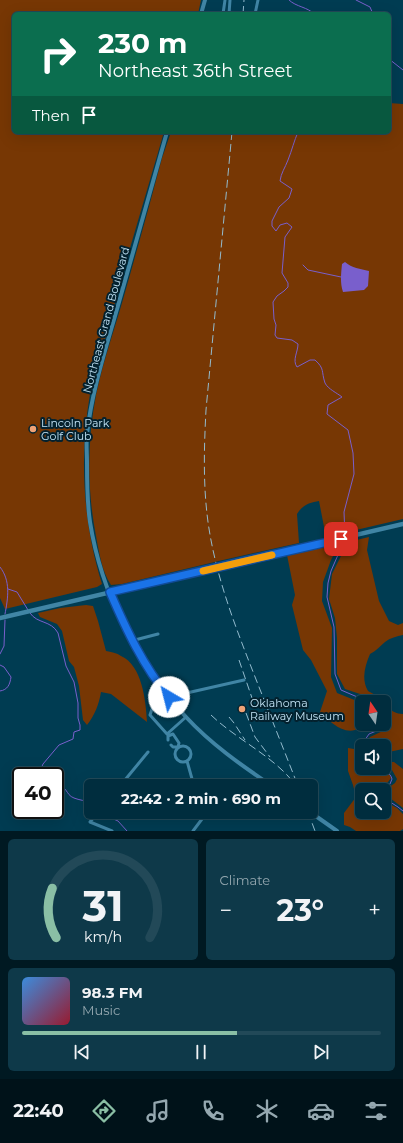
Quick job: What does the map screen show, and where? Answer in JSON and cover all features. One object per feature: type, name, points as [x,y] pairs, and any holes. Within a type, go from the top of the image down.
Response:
[{"type":"main road","points":[[0,618],[403,524]]},
{"type":"street","points":[[202,12],[205,0]]},
{"type":"street","points":[[223,12],[225,0]]},
{"type":"street","points":[[229,12],[230,0]]},
{"type":"street","points":[[255,12],[258,0]]},
{"type":"street","name":"Northeast Grand Boulevard","points":[[166,134],[98,374],[87,434],[87,487],[90,521],[103,574],[110,592],[131,641],[148,668],[168,696],[186,717],[232,758],[262,779]]},
{"type":"street","points":[[131,641],[158,634]]},
{"type":"street","points":[[168,740],[167,735],[150,715],[153,706],[168,696],[244,680]]},
{"type":"street","points":[[167,735],[186,717]]},
{"type":"street","points":[[167,735],[173,734],[179,743],[176,757],[182,762],[187,761]]},
{"type":"street","points":[[171,745],[173,747],[186,746],[190,750],[191,755],[187,761],[192,779]]},
{"type":"street","points":[[126,779],[148,752]]},
{"type":"street","points":[[318,818],[337,831]]},
{"type":"street","points":[[92,819],[90,822],[112,831]]},
{"type":"street","points":[[193,831],[202,819]]},
{"type":"shaded area","points":[[0,0],[201,0],[198,12],[12,12],[12,134],[163,134],[90,394],[85,442],[85,490],[91,537],[102,584],[97,587],[5,609],[0,598]]},
{"type":"shaded area","points":[[391,103],[403,104],[403,519],[326,537],[319,501],[316,501],[304,506],[297,514],[299,543],[122,584],[111,585],[103,568],[93,519],[91,501],[89,466],[93,412],[102,370],[162,158],[170,134],[391,134]]},
{"type":"shaded area","points":[[345,262],[353,267],[369,271],[368,286],[364,290],[343,292],[341,271],[342,264]]},
{"type":"shaded area","points":[[369,537],[367,550],[379,601],[389,621],[398,625],[403,623],[403,635],[389,639],[370,654],[364,672],[364,677],[368,691],[375,695],[363,695],[345,689],[337,674],[337,638],[335,618],[329,599],[332,574],[348,542]]},
{"type":"shaded area","points":[[340,543],[331,560],[323,582],[322,601],[332,628],[331,677],[337,693],[355,700],[355,730],[345,730],[336,726],[320,712],[327,691],[311,660],[303,650],[292,605],[295,595],[287,555]]},
{"type":"shaded area","points":[[86,605],[93,606],[106,651],[118,654],[134,667],[142,684],[147,722],[111,694],[101,692],[96,709],[87,725],[83,720],[79,686],[74,667],[69,661],[62,631],[57,624],[40,617],[38,613],[60,608]]},
{"type":"shaded area","points":[[391,709],[395,712],[403,714],[403,749],[391,752],[391,739],[368,739],[383,731],[391,731]]},
{"type":"shaded area","points":[[348,748],[354,749],[355,775],[390,775],[391,778],[387,783],[355,783],[355,793],[348,771]]},
{"type":"shaded area","points":[[391,762],[394,762],[403,769],[403,808],[391,799],[391,786],[397,779],[392,770]]},
{"type":"shaded area","points":[[355,798],[355,819],[391,819],[391,805],[403,814],[403,829],[400,831],[356,831],[344,825],[344,813]]},
{"type":"waterway","points":[[289,0],[311,12]]},
{"type":"waterway","points":[[356,0],[370,7],[372,12]]},
{"type":"waterway","points":[[391,61],[403,70]]},
{"type":"waterway","points":[[297,134],[280,181],[292,189],[289,198],[279,207],[272,221],[272,226],[276,231],[280,225],[287,223],[292,227],[285,237],[282,273],[288,283],[288,287],[277,296],[273,302],[274,319],[276,325],[275,335],[277,338],[292,340],[298,344],[295,359],[297,367],[310,360],[315,360],[322,368],[326,385],[342,397],[328,405],[327,414],[348,430],[353,453],[354,474],[344,512],[345,536]]},
{"type":"waterway","points":[[303,265],[308,270],[341,277]]},
{"type":"waterway","points":[[344,541],[331,571],[327,597],[334,627],[335,674],[341,690],[355,696]]},
{"type":"waterway","points":[[0,567],[6,578],[8,590],[5,614]]},
{"type":"waterway","points":[[8,589],[17,592],[28,610]]},
{"type":"waterway","points":[[30,613],[36,619],[52,626],[58,633],[66,666],[74,682],[80,725],[80,730],[74,732],[73,739],[59,745],[42,767]]},
{"type":"waterway","points":[[0,654],[4,646],[5,620]]},
{"type":"waterway","points":[[0,665],[4,667],[11,677],[8,686],[0,691]]},
{"type":"waterway","points":[[366,739],[369,734],[376,731]]},
{"type":"waterway","points":[[390,775],[392,779],[390,783]]},
{"type":"waterway","points":[[64,788],[71,797],[84,801]]},
{"type":"waterway","points":[[391,802],[403,811]]},
{"type":"waterway","points":[[114,819],[118,821],[127,831]]},
{"type":"railway","points":[[243,12],[244,0]]},
{"type":"railway","points":[[232,134],[206,410],[204,466],[206,508],[215,559],[231,612],[243,647],[295,779]]},
{"type":"railway","points":[[239,660],[252,698]]},
{"type":"railway","points":[[246,713],[255,737],[270,757]]},
{"type":"railway","points":[[211,715],[276,764],[290,779]]},
{"type":"railway","points":[[229,717],[245,740]]},
{"type":"railway","points":[[311,819],[315,831]]},
{"type":"slow traffic","points":[[203,571],[272,555]]},
{"type":"place","name":"Lincoln Park Golf Club","points":[[33,429]]},
{"type":"place","name":"Oklahoma Railway Museum","points":[[242,709]]},
{"type":"route","points":[[169,697],[131,641],[110,592],[341,539]]}]
